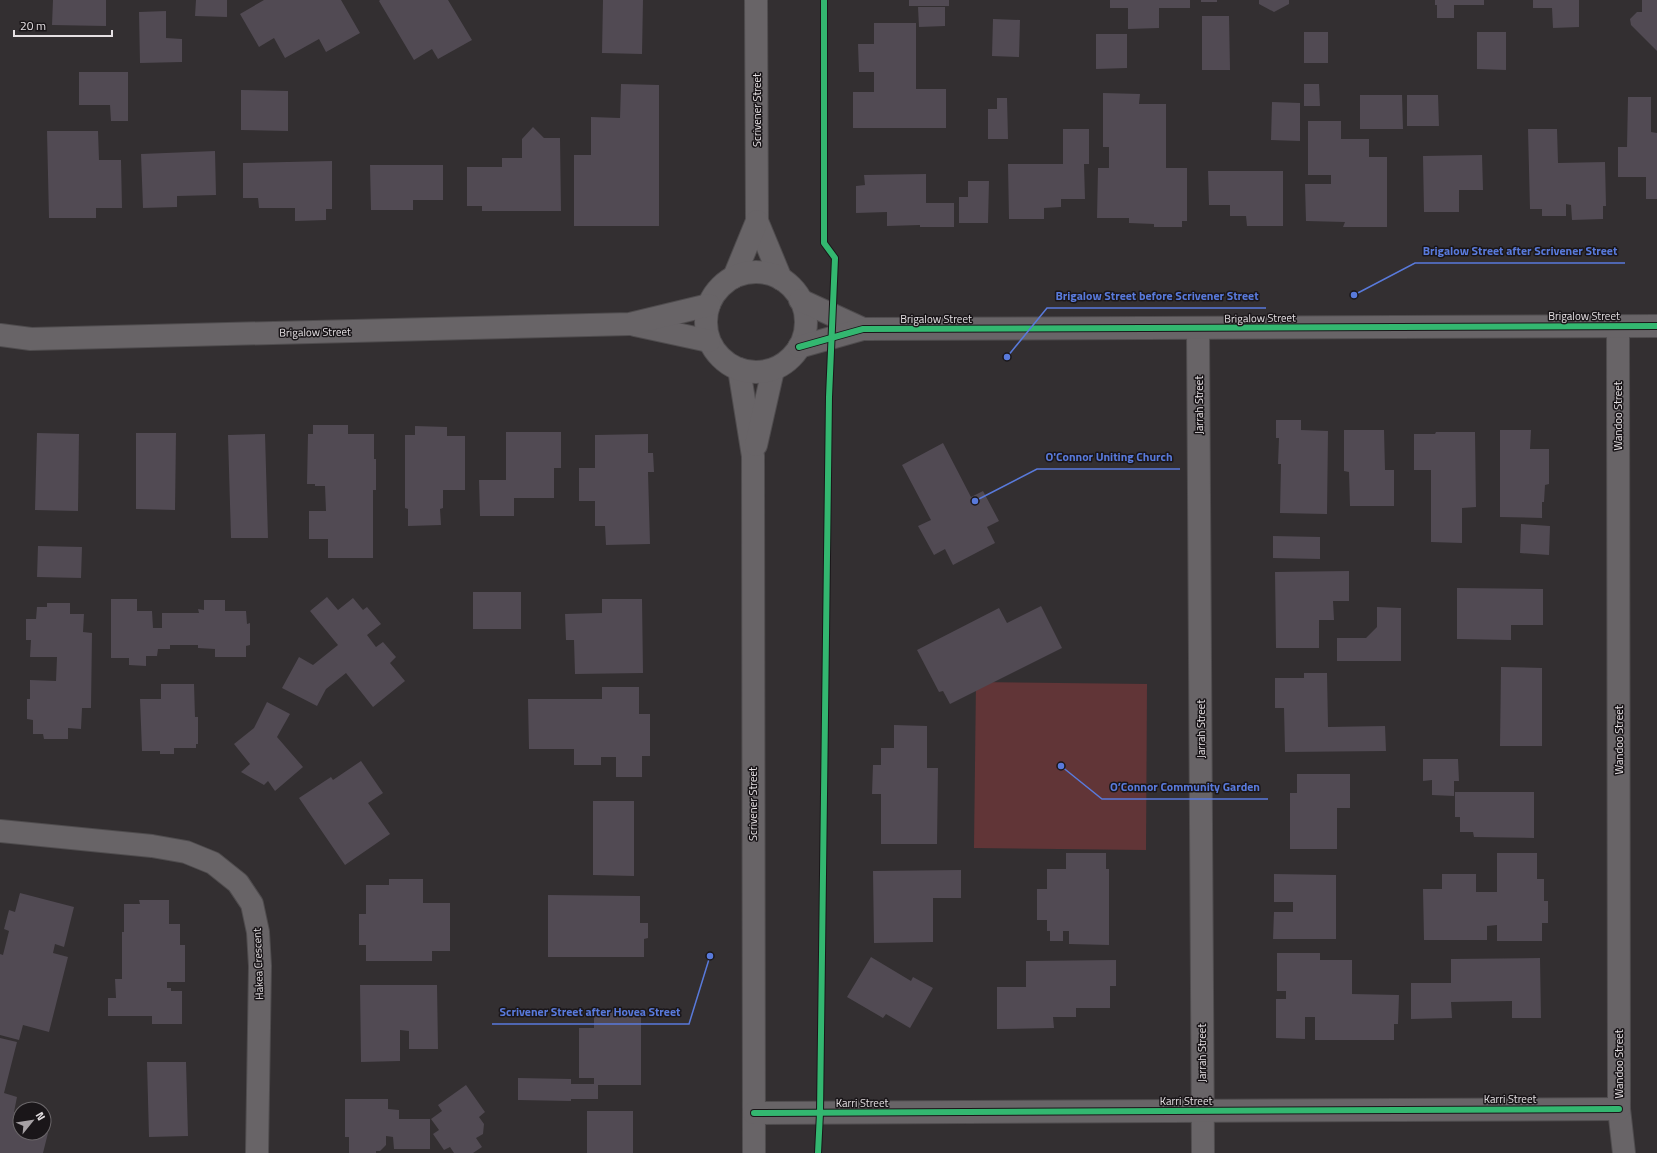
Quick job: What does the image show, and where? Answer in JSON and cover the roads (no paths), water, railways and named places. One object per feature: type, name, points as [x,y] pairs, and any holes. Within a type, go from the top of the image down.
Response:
[{"type":"street","name":"Scrivener Street","points":[[756,0],[757,220],[781,279]]},
{"type":"street","name":"Scrivener Street","points":[[734,277],[757,220]]},
{"type":"street","points":[[757,272],[773,275],[790,286],[800,300],[806,316],[805,332],[799,347],[787,361],[773,370],[760,372],[732,367],[721,358],[709,341],[706,329],[706,317],[709,305],[721,286],[734,277],[745,273],[757,272]]},
{"type":"street","name":"Brigalow Street","points":[[800,300],[863,329]]},
{"type":"street","name":"Brigalow Street","points":[[0,335],[31,339],[630,324],[709,305]]},
{"type":"street","name":"Brigalow Street","points":[[630,324],[709,341]]},
{"type":"street","name":"Wandoo Street","points":[[1618,326],[1619,1108],[1624,1153]]},
{"type":"street","name":"Brigalow Street","points":[[799,347],[863,329],[1198,329],[1657,326]]},
{"type":"street","name":"Jarrah Street","points":[[1198,329],[1203,1153]]},
{"type":"street","name":"Scrivener Street","points":[[739,369],[753,456],[754,1153]]},
{"type":"street","name":"Scrivener Street","points":[[753,456],[773,370]]},
{"type":"street","name":"Hakea Crescent","points":[[0,831],[152,846],[186,852],[213,863],[238,883],[252,904],[258,932],[260,966],[257,1153]]},
{"type":"street","name":"Karri Street","points":[[754,1114],[1619,1108]]},
{"type":"place","name":"Brigalow Street after Scrivener Street","points":[[1354,295]]},
{"type":"place","name":"Brigalow Street before Scrivener Street","points":[[1007,357]]},
{"type":"place","name":"O'Connor Uniting Church","points":[[975,501]]},
{"type":"place","name":"O’Connor Community Garden","points":[[1061,766]]},
{"type":"place","name":"Scrivener Street after Hovea Street","points":[[710,956]]}]
